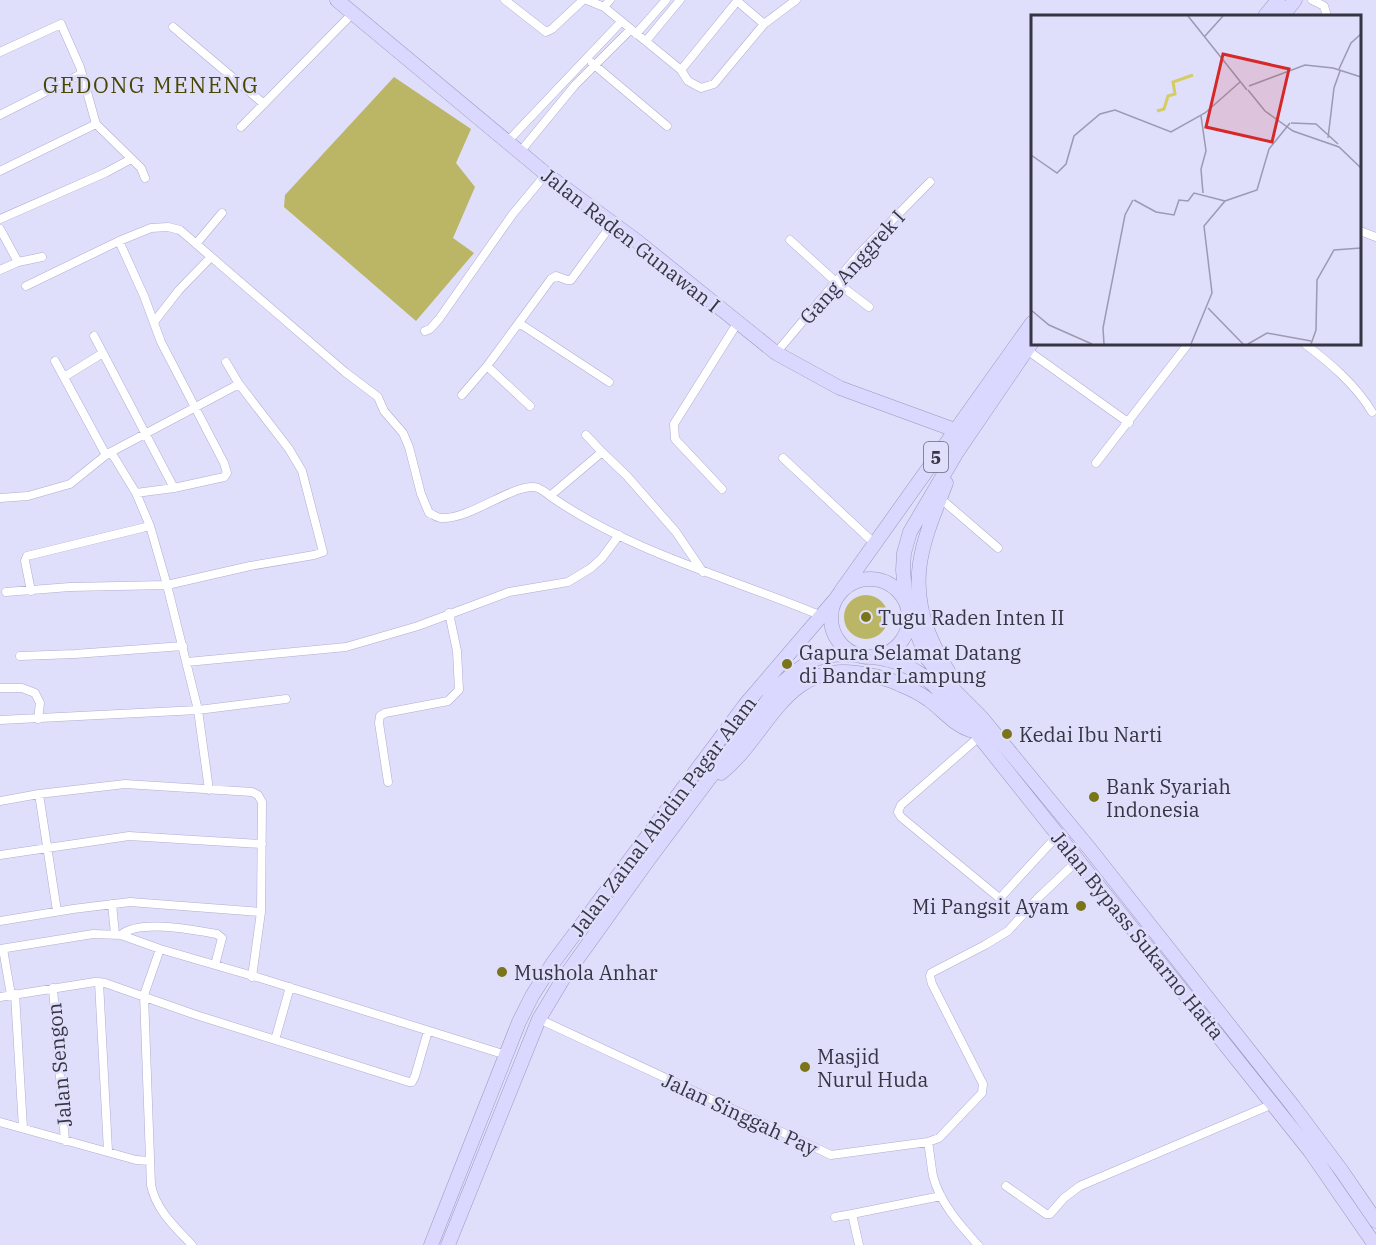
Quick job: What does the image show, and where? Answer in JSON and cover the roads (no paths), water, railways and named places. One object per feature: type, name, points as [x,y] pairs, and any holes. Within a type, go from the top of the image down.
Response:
[{"type":"highway","name":"Jalan Raden Gunawan I","points":[[337,0],[546,174],[652,253],[776,353],[840,388],[955,430]]},
{"type":"highway","points":[[1266,15],[1278,0]]},
{"type":"highway","points":[[1283,15],[1295,0]]},
{"type":"highway","name":"5","points":[[837,596],[1031,324]]},
{"type":"highway","name":"5","points":[[908,608],[903,570],[904,554],[910,532],[957,453],[1030,346]]},
{"type":"highway","points":[[957,453],[923,544],[919,564],[918,591],[920,609],[939,658],[981,717]]},
{"type":"highway","points":[[876,579],[894,587],[908,608],[908,628],[903,640],[893,650],[868,656],[848,650],[836,636],[831,623],[837,596],[857,581],[876,579]]},
{"type":"highway","name":"Jalan Zainal Abidin Pagar Alam","points":[[430,1245],[532,996],[553,963],[745,705],[837,596]]},
{"type":"highway","name":"Jalan Bypass Sukarno Hatta","points":[[908,608],[926,657],[945,681],[981,717],[1089,848],[1212,1005],[1224,1031],[1273,1104],[1329,1177],[1375,1245]]},
{"type":"highway","name":"Jalan Zainal Abidin Pagar Alam","points":[[448,1245],[539,1019],[563,979],[777,688],[796,670],[813,659],[842,653],[868,656]]},
{"type":"highway","name":"Jalan Bypass Sukarno Hatta","points":[[868,656],[896,660],[918,671],[959,711],[1201,1014],[1224,1031],[1319,1140],[1376,1221]]},
{"type":"highway","points":[[705,785],[729,767],[743,752],[786,696],[812,677],[826,672],[844,671],[867,674],[899,684],[928,699],[962,728],[977,734]]},
{"type":"highway","points":[[716,744],[728,754]]},
{"type":"highway","points":[[1201,1014],[1212,1005]]},
{"type":"street","points":[[505,0],[546,32],[585,0],[604,7],[681,70],[688,81],[697,87],[709,87],[718,80],[764,24],[796,0]]},
{"type":"street","points":[[604,7],[610,0]]},
{"type":"street","points":[[520,152],[595,65],[666,0]]},
{"type":"street","points":[[646,41],[680,0]]},
{"type":"street","points":[[1312,0],[1324,6],[1328,15]]},
{"type":"street","points":[[681,70],[738,1],[764,24]]},
{"type":"street","points":[[241,127],[353,14]]},
{"type":"street","points":[[508,141],[621,22]]},
{"type":"street","points":[[0,52],[61,24],[80,67],[96,124],[128,153],[141,168],[145,178]]},
{"type":"street","points":[[173,27],[264,104]]},
{"type":"street","points":[[587,58],[667,126]]},
{"type":"street","points":[[0,115],[81,74]]},
{"type":"street","points":[[0,171],[96,124]]},
{"type":"street","points":[[0,219],[105,173],[131,159]]},
{"type":"street","points":[[425,331],[439,319],[512,215],[546,174]]},
{"type":"street","name":"Gang Anggrek I","points":[[776,353],[860,253],[930,182]]},
{"type":"street","points":[[196,244],[222,213]]},
{"type":"street","points":[[462,394],[487,366],[551,279],[560,276],[568,281],[573,278],[612,224]]},
{"type":"street","points":[[26,286],[151,228],[168,227],[180,230],[345,372],[378,397],[384,411],[403,433],[429,513],[440,519],[459,515],[523,488],[537,487],[619,535],[703,572],[772,595],[822,616]]},
{"type":"street","points":[[0,229],[18,262]]},
{"type":"street","points":[[1361,232],[1376,237]]},
{"type":"street","points":[[790,240],[836,282],[869,307]]},
{"type":"street","points":[[119,241],[161,342],[224,463],[227,473],[224,477],[174,488],[136,493]]},
{"type":"street","points":[[0,270],[18,262],[42,257]]},
{"type":"street","points":[[154,322],[179,290],[211,257]]},
{"type":"street","points":[[722,489],[675,440],[674,424],[738,322]]},
{"type":"street","points":[[519,323],[609,382]]},
{"type":"street","points":[[94,336],[174,488]]},
{"type":"street","points":[[1096,463],[1187,345]]},
{"type":"street","points":[[1306,345],[1351,384],[1363,397],[1372,412]]},
{"type":"street","points":[[1030,346],[1129,423]]},
{"type":"street","points":[[64,377],[103,353]]},
{"type":"street","points":[[55,361],[109,453],[136,493],[150,526],[198,710],[209,790]]},
{"type":"street","points":[[6,592],[70,587],[167,585],[323,552],[302,471],[289,449],[239,384],[226,362]]},
{"type":"street","points":[[487,366],[530,406]]},
{"type":"street","points":[[0,498],[28,496],[70,484],[109,453],[239,384]]},
{"type":"street","points":[[586,435],[627,476],[676,532],[703,572]]},
{"type":"street","points":[[550,496],[602,452]]},
{"type":"street","points":[[783,458],[875,544]]},
{"type":"street","points":[[940,498],[998,548]]},
{"type":"street","points":[[31,591],[25,561],[27,556],[150,526]]},
{"type":"street","points":[[187,662],[346,646],[418,626],[509,592],[568,582],[591,568],[602,558],[619,535]]},
{"type":"street","points":[[388,782],[379,723],[380,716],[385,713],[448,701],[459,690],[457,651],[449,613]]},
{"type":"street","points":[[20,656],[183,646]]},
{"type":"street","points":[[0,688],[22,688],[35,693],[40,703],[38,719]]},
{"type":"street","points":[[0,720],[120,712],[198,710],[286,699]]},
{"type":"street","points":[[977,734],[902,806],[898,812],[901,817],[998,897],[1001,897],[1058,835]]},
{"type":"street","points":[[0,801],[125,784],[252,792],[258,795],[262,802],[261,912],[252,976]]},
{"type":"street","points":[[39,794],[57,911]]},
{"type":"street","points":[[0,855],[47,849],[77,842],[135,836],[262,843]]},
{"type":"street","name":"Jalan Singgah Pay","points":[[539,1019],[831,1155],[928,1142],[944,1134],[981,1093],[983,1084],[930,976],[934,970],[985,945],[1012,927],[1037,899],[1078,860]]},
{"type":"street","points":[[0,921],[130,902],[261,912]]},
{"type":"street","points":[[112,904],[118,934]]},
{"type":"street","points":[[118,934],[141,927],[161,927],[217,934],[222,938],[215,965]]},
{"type":"street","points":[[23,1128],[13,995],[1,949],[93,934],[118,934],[160,949],[506,1055]]},
{"type":"street","points":[[160,949],[144,995],[150,1161],[154,1196],[171,1223],[192,1245]]},
{"type":"street","points":[[0,997],[99,982],[144,995],[196,1015],[412,1082],[428,1031]]},
{"type":"street","points":[[99,982],[108,1150]]},
{"type":"street","points":[[275,1040],[290,987]]},
{"type":"street","name":"Jalan Sengon","points":[[53,988],[65,1141]]},
{"type":"street","points":[[1006,1186],[1046,1214],[1050,1214],[1064,1198],[1080,1186],[1273,1104]]},
{"type":"street","points":[[0,1122],[65,1141],[108,1150],[136,1160],[150,1161]]},
{"type":"street","points":[[928,1142],[933,1176],[941,1196],[961,1227],[978,1245]]},
{"type":"street","points":[[836,1217],[941,1196]]},
{"type":"street","points":[[852,1214],[859,1245]]},
{"type":"place","name":"Tugu Raden Inten II","points":[[866,617]]},
{"type":"place","name":"Gapura Selamat Datang di Bandar Lampung","points":[[787,664]]},
{"type":"place","name":"Kedai Ibu Narti","points":[[1007,734]]},
{"type":"place","name":"Bank Syariah Indonesia","points":[[1094,797]]},
{"type":"place","name":"Mi Pangsit Ayam","points":[[1081,906]]},
{"type":"place","name":"Mushola Anhar","points":[[502,972]]},
{"type":"place","name":"Masjid Nurul Huda","points":[[805,1067]]},
{"type":"district","name":"GEDONG MENENG","points":[[151,84]]}]
